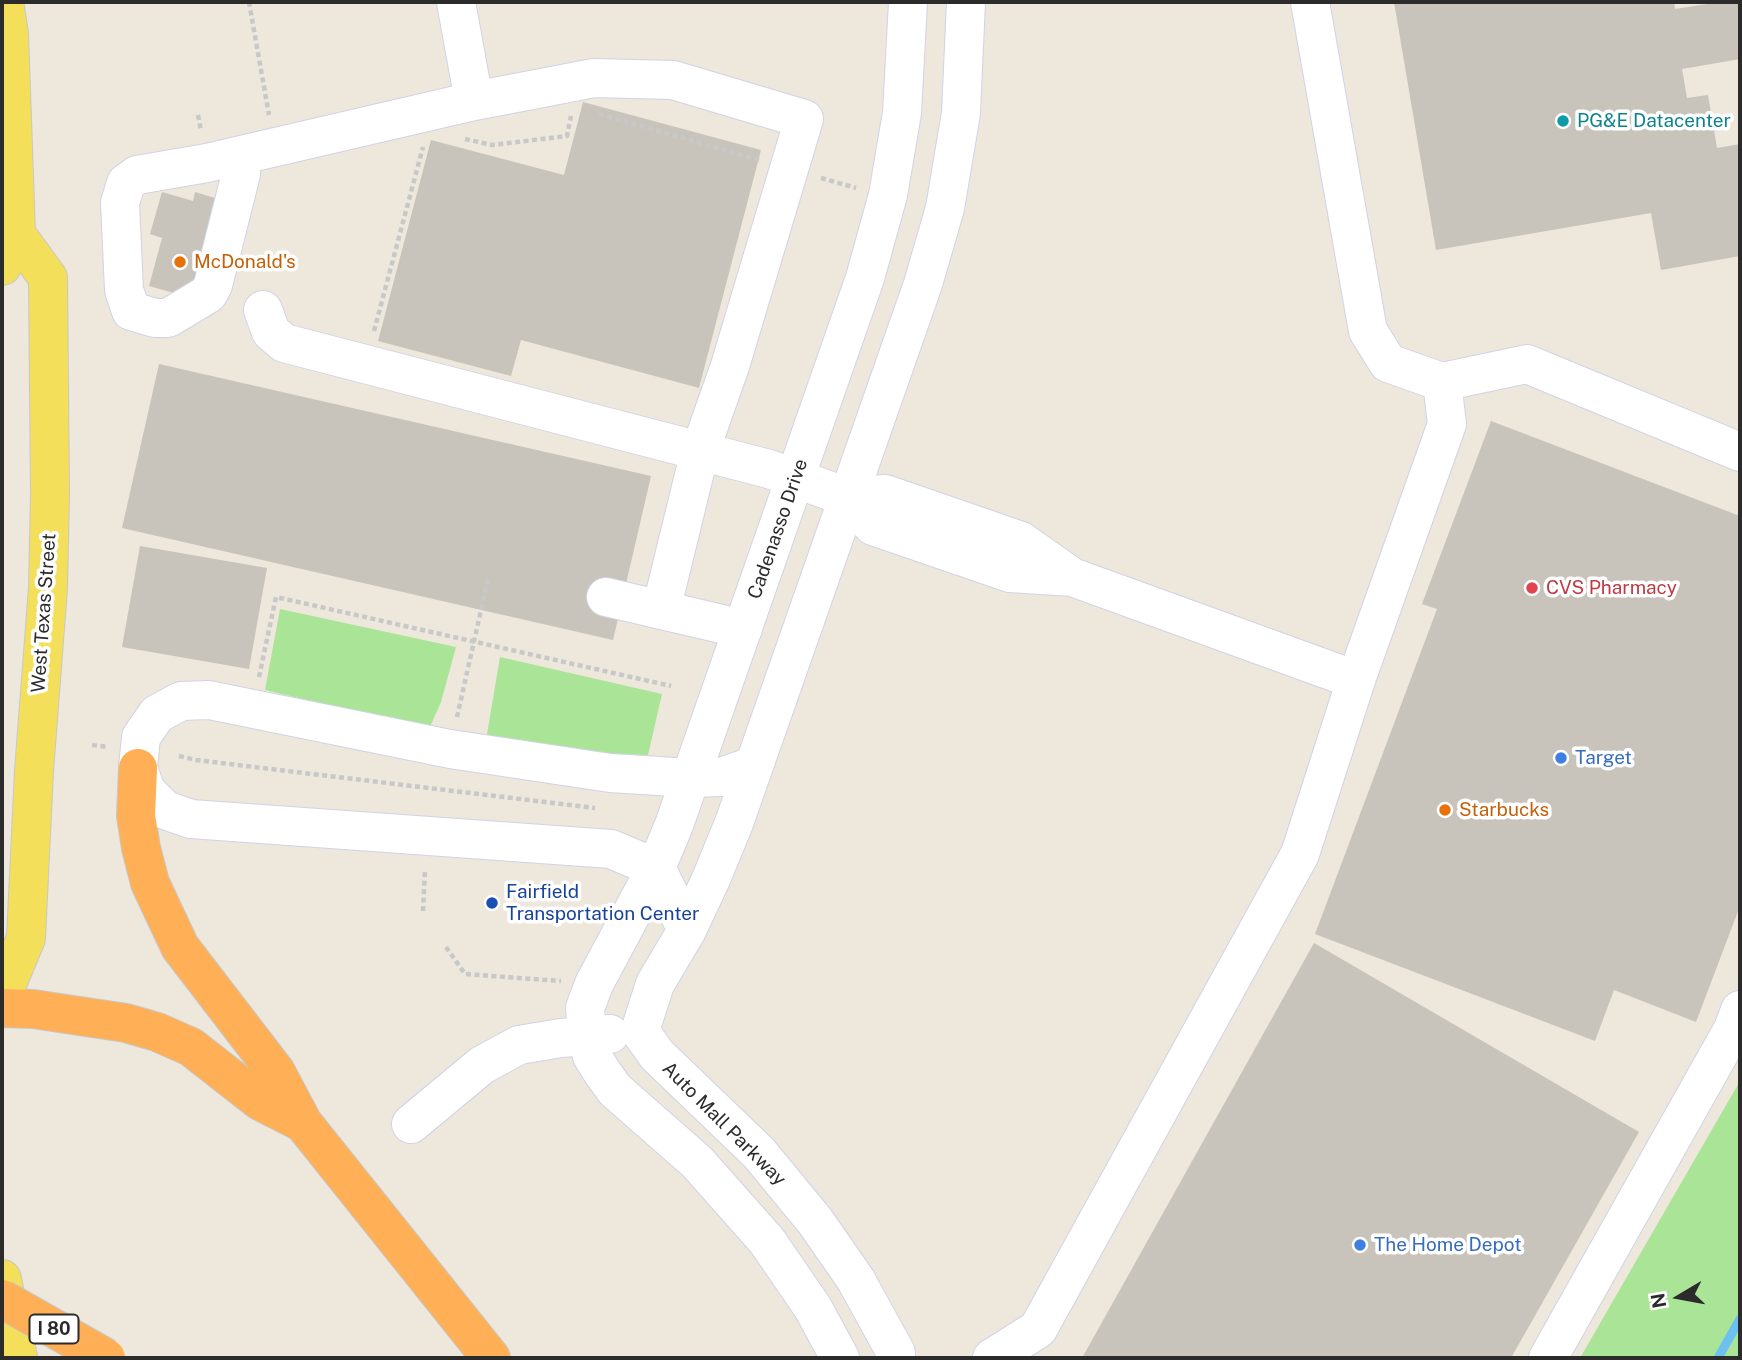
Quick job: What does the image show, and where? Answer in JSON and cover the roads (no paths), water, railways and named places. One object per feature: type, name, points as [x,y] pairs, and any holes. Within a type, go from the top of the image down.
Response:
[{"type":"highway","points":[[138,768],[136,816],[141,848],[150,883],[180,947],[276,1072],[303,1123],[491,1358]]},
{"type":"highway","points":[[2,1008],[33,1009],[126,1023],[157,1032],[191,1047],[260,1101],[303,1123]]},
{"type":"highway","name":"I 80","points":[[2,1299],[106,1358]]},
{"type":"main road","name":"West Texas Street","points":[[2,996],[26,938],[34,771],[48,588],[50,494],[48,278],[9,250],[9,34],[4,2]]},
{"type":"main road","points":[[2,1279],[18,1358]]},
{"type":"street","points":[[456,2],[474,101]]},
{"type":"street","name":"Cadenasso Drive","points":[[587,1036],[587,998],[656,868],[691,778],[865,278],[888,195],[902,113],[908,2]]},
{"type":"street","points":[[411,1124],[482,1065],[519,1045],[640,1031],[655,984],[687,930],[716,868],[923,284],[945,208],[961,113],[966,2]]},
{"type":"street","points":[[1310,2],[1368,331],[1388,363],[1442,382],[1528,364],[1740,452]]},
{"type":"street","points":[[257,152],[241,174],[213,285],[208,294],[168,318],[155,318],[131,311],[124,290],[120,203],[125,183],[137,175],[257,152],[474,101],[594,78],[673,80],[804,119],[730,366],[701,451],[661,610]]},
{"type":"street","points":[[263,310],[271,332],[284,343],[796,478],[847,497],[873,526],[1010,573],[1072,577],[1356,680]]},
{"type":"street","points":[[992,1358],[1038,1329],[1300,854],[1356,680],[1447,424],[1442,382]]},
{"type":"street","points":[[606,597],[743,629]]},
{"type":"street","points":[[687,930],[656,868],[611,849],[191,819],[166,810],[146,791],[138,768],[141,737],[157,714],[181,701],[209,700],[450,749],[610,773],[721,778],[753,766]]},
{"type":"street","points":[[1548,1358],[1733,1029],[1740,1010]]},
{"type":"street","name":"Auto Mall Parkway","points":[[640,1031],[657,1055],[759,1153],[815,1221],[856,1280],[896,1353],[895,1358]]},
{"type":"street","points":[[587,1036],[592,1056],[615,1090],[697,1162],[767,1241],[813,1308],[839,1358]]},
{"type":"waterway","points":[[1718,1358],[1740,1319]]},
{"type":"place","name":"PG&E Datacenter","points":[[1563,121]]},
{"type":"place","name":"McDonald's","points":[[180,262]]},
{"type":"place","name":"CVS Pharmacy","points":[[1532,588]]},
{"type":"place","name":"Target","points":[[1561,758]]},
{"type":"place","name":"Starbucks","points":[[1445,810]]},
{"type":"place","name":"Fairfield Transportation Center","points":[[492,903]]},
{"type":"place","name":"The Home Depot","points":[[1360,1245]]}]
